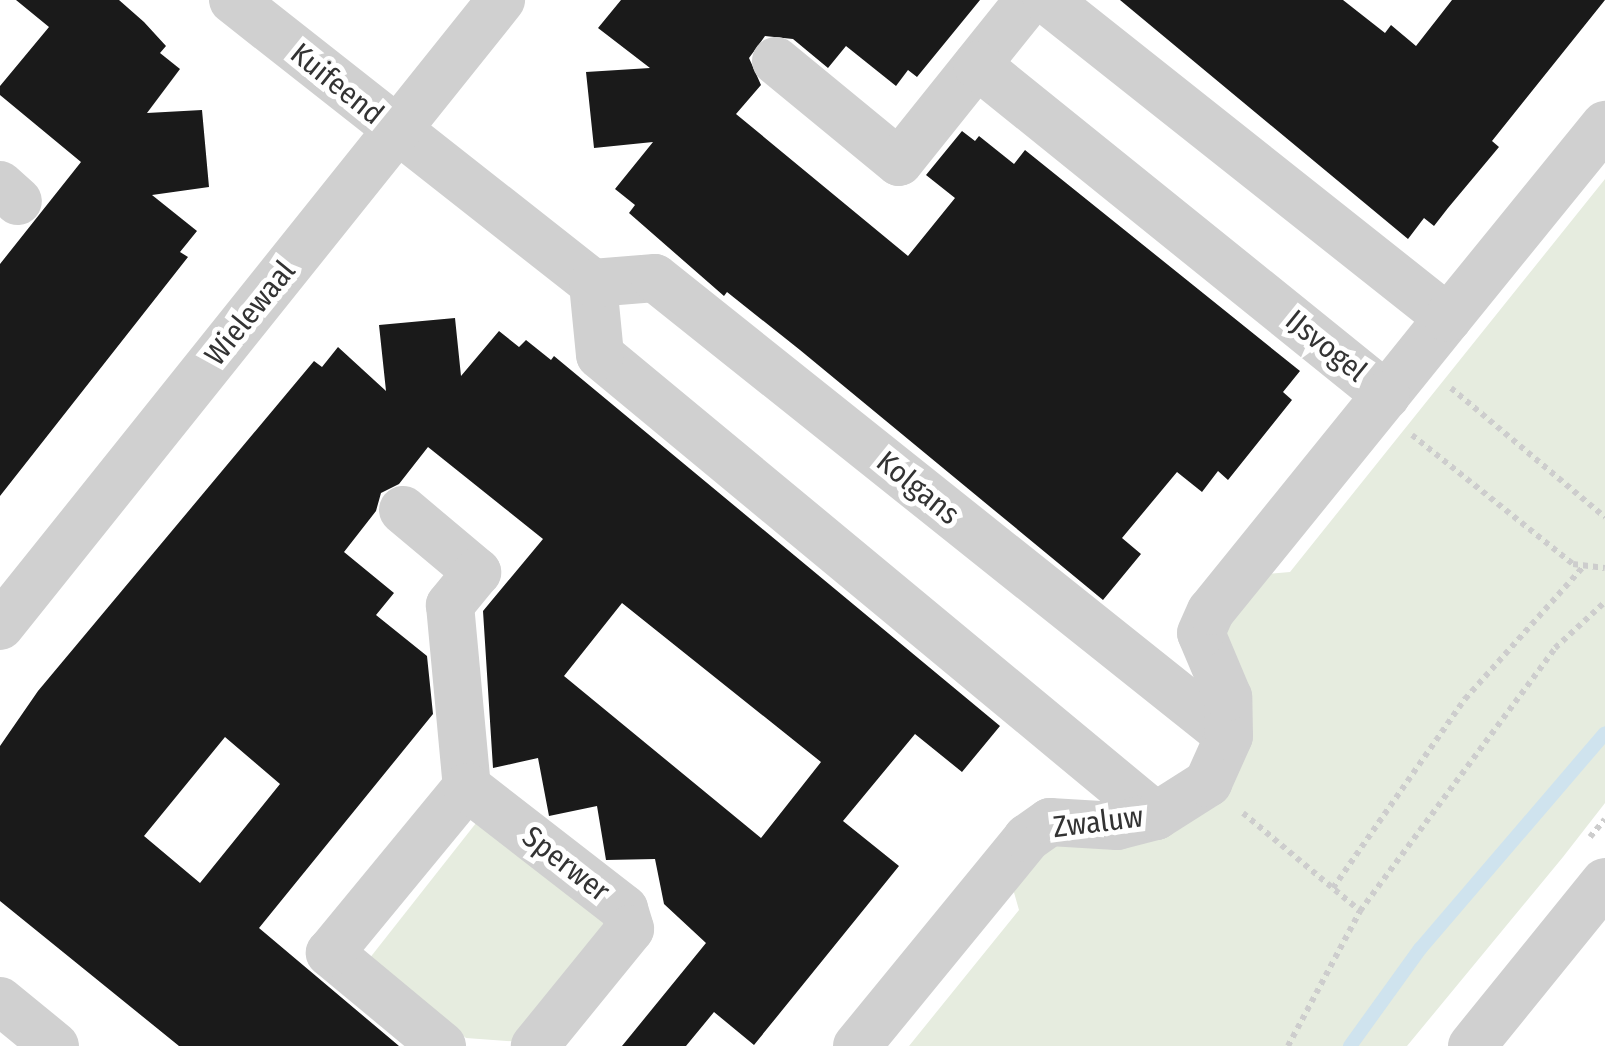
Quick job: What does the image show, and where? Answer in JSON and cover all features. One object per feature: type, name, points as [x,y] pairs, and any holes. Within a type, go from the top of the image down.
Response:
[{"type":"street","name":"Kuifeend","points":[[233,0],[395,131]]},
{"type":"street","name":"Wielewaal","points":[[0,626],[501,0]]},
{"type":"street","points":[[776,61],[898,162],[1030,0]]},
{"type":"street","points":[[1047,0],[1448,318],[1605,124]]},
{"type":"street","name":"IJsvogel","points":[[978,64],[1381,400],[1448,318]]},
{"type":"street","points":[[395,131],[593,283],[600,356],[1156,816]]},
{"type":"street","name":"Kolgans","points":[[593,283],[655,278],[1230,736]]},
{"type":"street","points":[[1208,784],[1230,736],[1228,696],[1202,633],[1211,611],[1381,400]]},
{"type":"street","points":[[403,510],[477,572],[450,605],[467,787],[330,953],[442,1046]]},
{"type":"street","name":"Zwaluw","points":[[857,1046],[1027,838],[1050,822],[1117,826],[1156,816],[1208,784]]},
{"type":"street","name":"Sperwer","points":[[467,787],[624,909],[630,929],[535,1046]]},
{"type":"street","points":[[1472,1046],[1605,882]]},
{"type":"street","points":[[0,1001],[56,1046]]},
{"type":"path","points":[[1416,358],[1605,517]]},
{"type":"path","points":[[1381,400],[1573,564],[1605,568]]},
{"type":"path","points":[[1332,888],[1465,699],[1585,565]]},
{"type":"path","points":[[1288,1046],[1360,911],[1554,648],[1605,602]]},
{"type":"path","points":[[1208,784],[1360,911]]},
{"type":"shaded area","points":[[1605,179],[1605,803],[1563,857],[1407,1046],[909,1046],[1019,910],[1013,889],[1050,842],[1221,795],[1217,636],[1266,574],[1290,572]]},
{"type":"shaded area","points":[[480,818],[616,926],[522,1042],[466,1038],[369,959]]},
{"type":"building","points":[[16,0],[119,0],[144,22],[166,46],[160,53],[180,69],[147,113],[202,110],[209,187],[152,195],[197,231],[180,252],[188,257],[0,496],[0,264],[81,162],[0,95],[0,86],[49,27]]},
{"type":"building","points":[[621,0],[980,0],[917,77],[908,70],[896,86],[846,46],[828,68],[793,39],[765,36],[749,58],[761,85],[736,114],[908,256],[955,198],[926,175],[962,131],[975,141],[979,136],[1014,164],[1025,150],[1300,371],[1283,392],[1292,400],[1228,480],[1218,471],[1202,492],[1177,472],[1122,538],[1141,554],[1103,600],[800,350],[727,292],[724,296],[629,213],[635,205],[615,189],[653,142],[594,148],[586,72],[650,68],[598,28]]},
{"type":"building","points":[[1120,0],[1343,0],[1385,33],[1391,25],[1416,46],[1452,0],[1605,0],[1492,141],[1499,147],[1434,226],[1424,218],[1408,239]]},
{"type":"building","points":[[455,318],[461,376],[499,331],[519,347],[526,340],[551,360],[554,356],[1000,726],[962,772],[915,734],[843,821],[899,866],[754,1045],[714,1012],[686,1046],[622,1046],[706,943],[664,904],[655,859],[606,860],[597,806],[549,816],[538,758],[493,768],[483,611],[543,539],[428,447],[399,484],[381,493],[376,511],[344,552],[394,593],[376,615],[427,656],[433,714],[259,928],[399,1046],[179,1046],[0,901],[0,746],[38,691],[314,361],[322,367],[338,347],[386,391],[379,325]],"holes":[[[622,603],[821,762],[761,838],[564,676]],[[225,737],[280,784],[200,883],[144,836]]]},
{"type":"waterway","points":[[1350,1046],[1420,949],[1605,733]]}]
